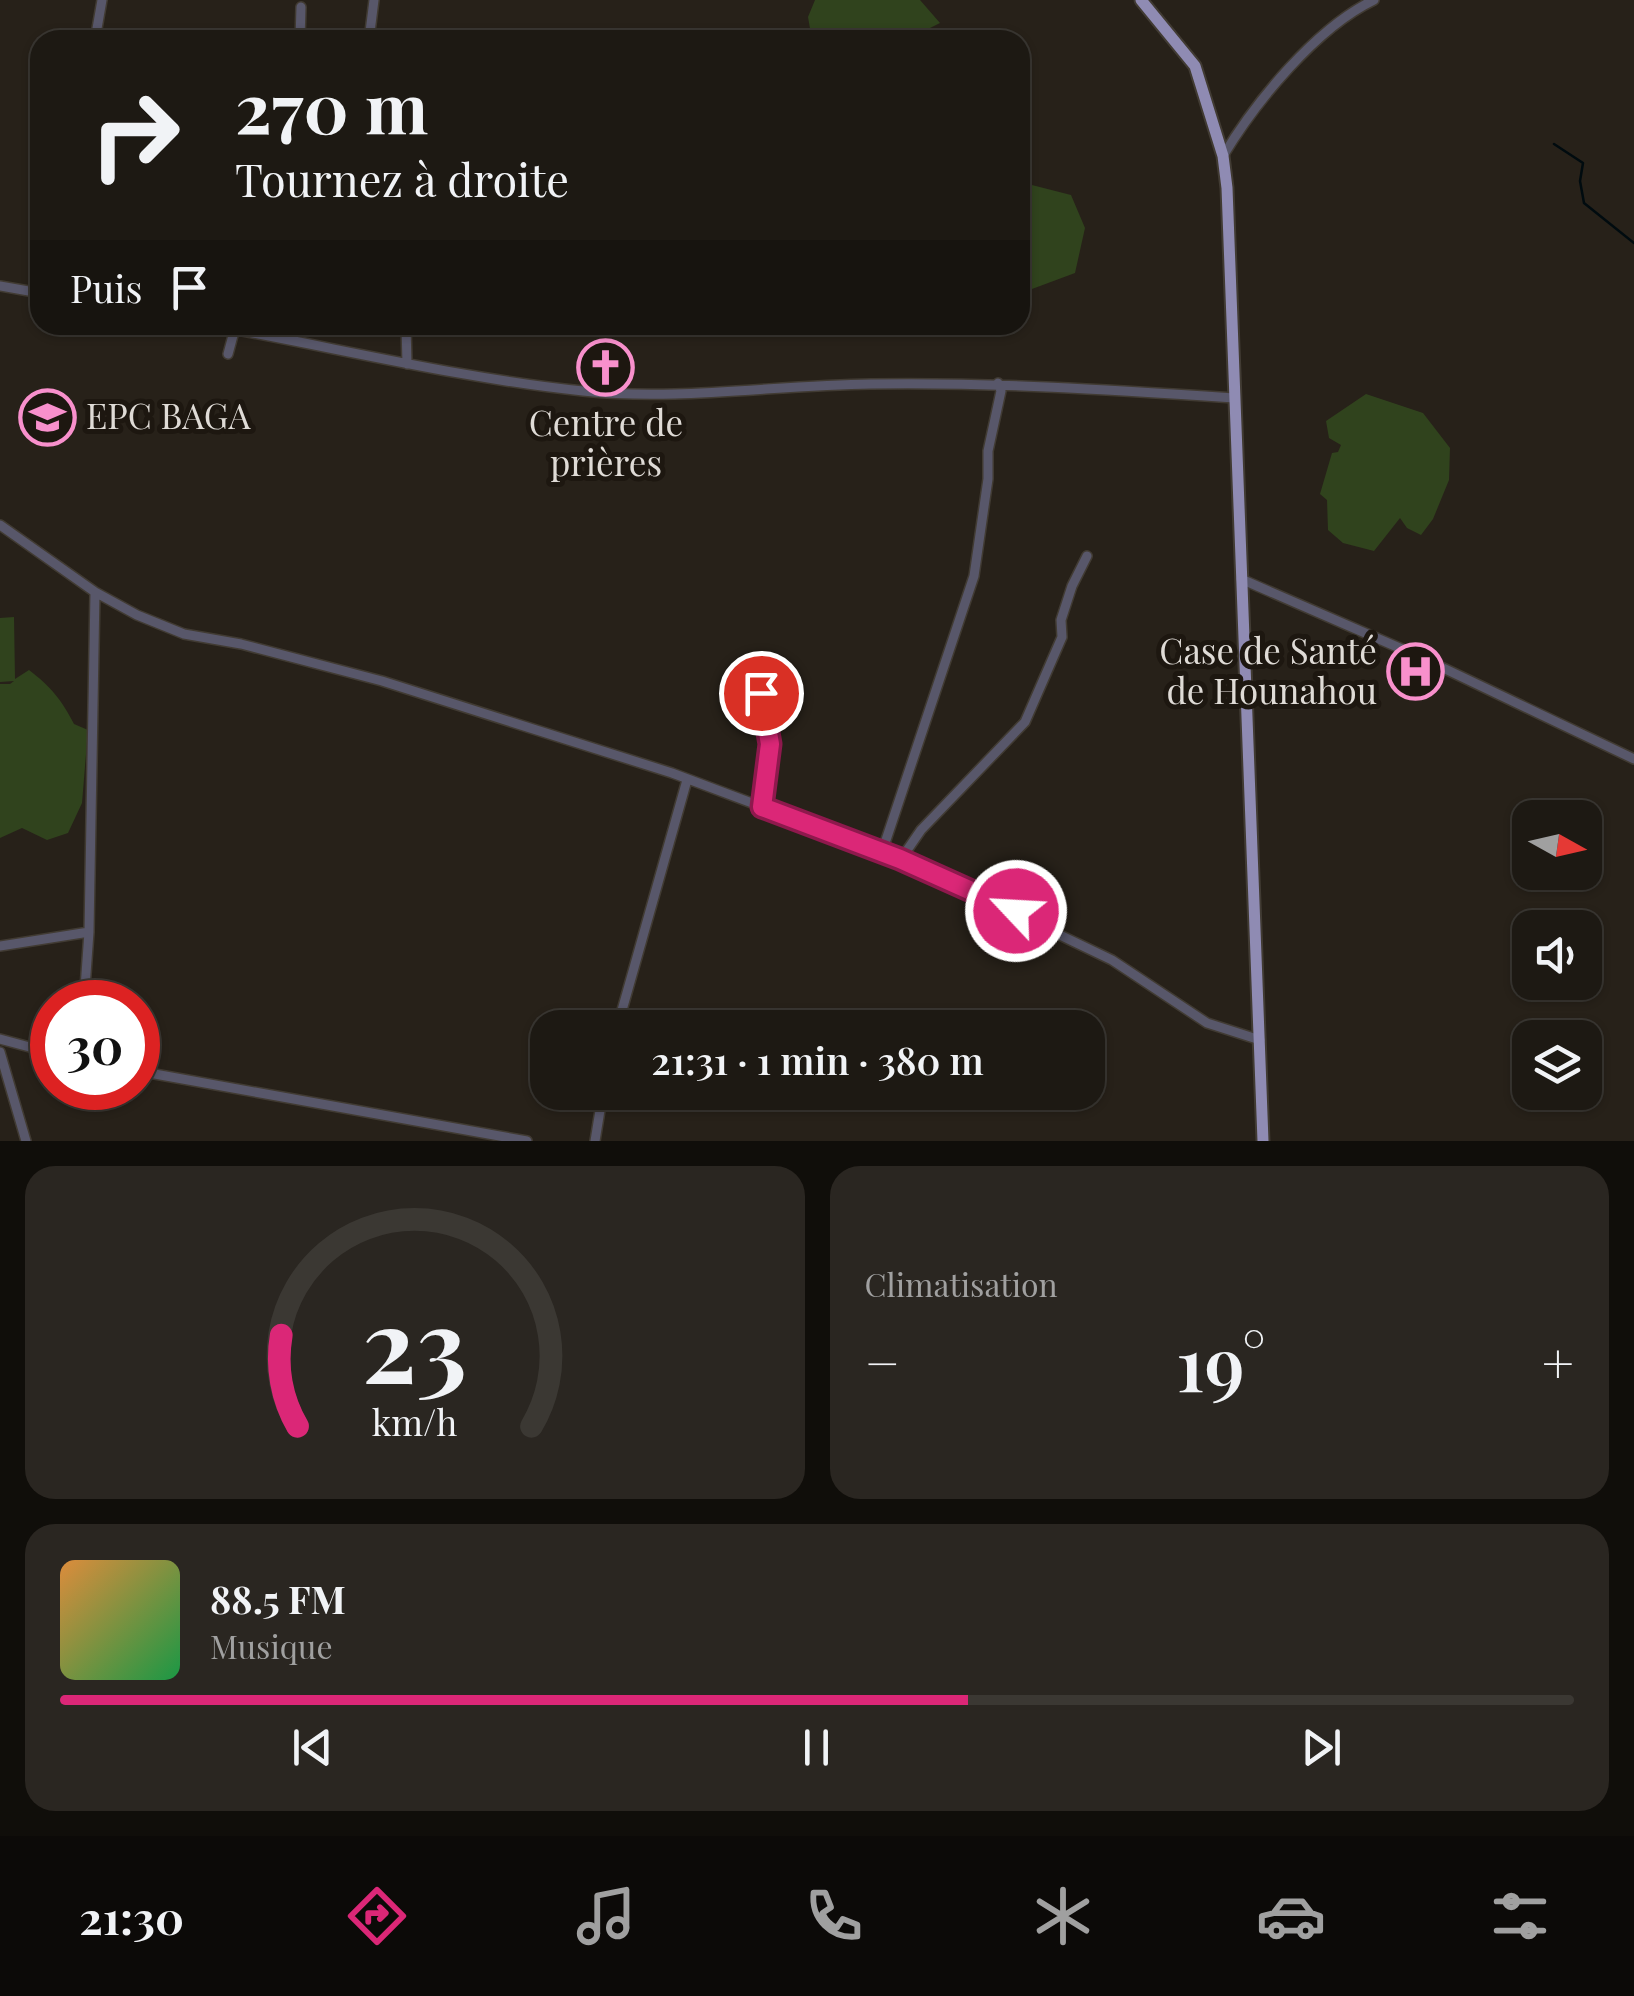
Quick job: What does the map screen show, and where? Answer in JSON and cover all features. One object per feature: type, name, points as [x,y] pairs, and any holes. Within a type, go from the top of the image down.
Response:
[{"type":"main road","points":[[1141,0],[1194,66],[1222,156],[1227,188],[1263,1141]]},
{"type":"street","points":[[97,30],[102,0]]},
{"type":"street","points":[[370,30],[374,0]]},
{"type":"street","points":[[1222,156],[1241,126],[1318,38],[1348,12],[1374,0]]},
{"type":"street","points":[[300,30],[301,6]]},
{"type":"street","points":[[0,286],[30,291]]},
{"type":"street","points":[[228,354],[233,335]]},
{"type":"street","points":[[272,335],[406,364],[586,391],[704,394],[866,384],[998,383],[1234,398]]},
{"type":"street","points":[[406,335],[406,364]]},
{"type":"street","points":[[882,852],[974,576],[988,479],[988,451],[1001,391],[998,383]]},
{"type":"street","points":[[0,526],[95,592],[184,634],[241,644],[382,681],[687,780],[900,859],[1112,960],[1207,1023],[1260,1040]]},
{"type":"street","points":[[900,859],[921,830],[949,805],[1024,722],[1062,637],[1062,620],[1072,586],[1087,556]]},
{"type":"street","points":[[1240,579],[1418,656],[1634,760]]},
{"type":"street","points":[[86,980],[95,592]]},
{"type":"street","points":[[761,693],[770,744],[762,807]]},
{"type":"street","points":[[622,1010],[687,780]]},
{"type":"street","points":[[0,946],[89,932]]},
{"type":"street","points":[[0,1039],[30,1047]]},
{"type":"street","points":[[0,1052],[26,1141]]},
{"type":"street","points":[[160,1075],[527,1141]]},
{"type":"street","points":[[595,1141],[601,1110]]},
{"type":"green space","points":[[815,0],[920,0],[940,23],[926,30],[810,30],[808,17]]},
{"type":"green space","points":[[1030,185],[1071,195],[1085,228],[1075,273],[1032,289]]},
{"type":"green space","points":[[1366,394],[1423,413],[1450,448],[1449,480],[1433,519],[1421,535],[1407,528],[1400,518],[1374,551],[1343,543],[1328,530],[1327,500],[1320,494],[1332,453],[1338,452],[1341,445],[1329,438],[1326,421]]},
{"type":"green space","points":[[14,617],[15,679],[29,670],[55,694],[74,724],[88,730],[82,803],[68,833],[47,840],[22,828],[0,838],[0,684],[14,681],[0,682],[0,618]]},
{"type":"waterway","points":[[1554,144],[1583,163],[1580,181],[1584,203],[1634,243]]},
{"type":"place","name":"Centre de prières","points":[[606,368]]},
{"type":"place","name":"EPC BAGA","points":[[47,417]]},
{"type":"place","name":"Case de Santé de Hounahou","points":[[1416,672]]},
{"type":"route","points":[[761,693],[770,744],[762,807],[900,859],[1016,911]]}]
